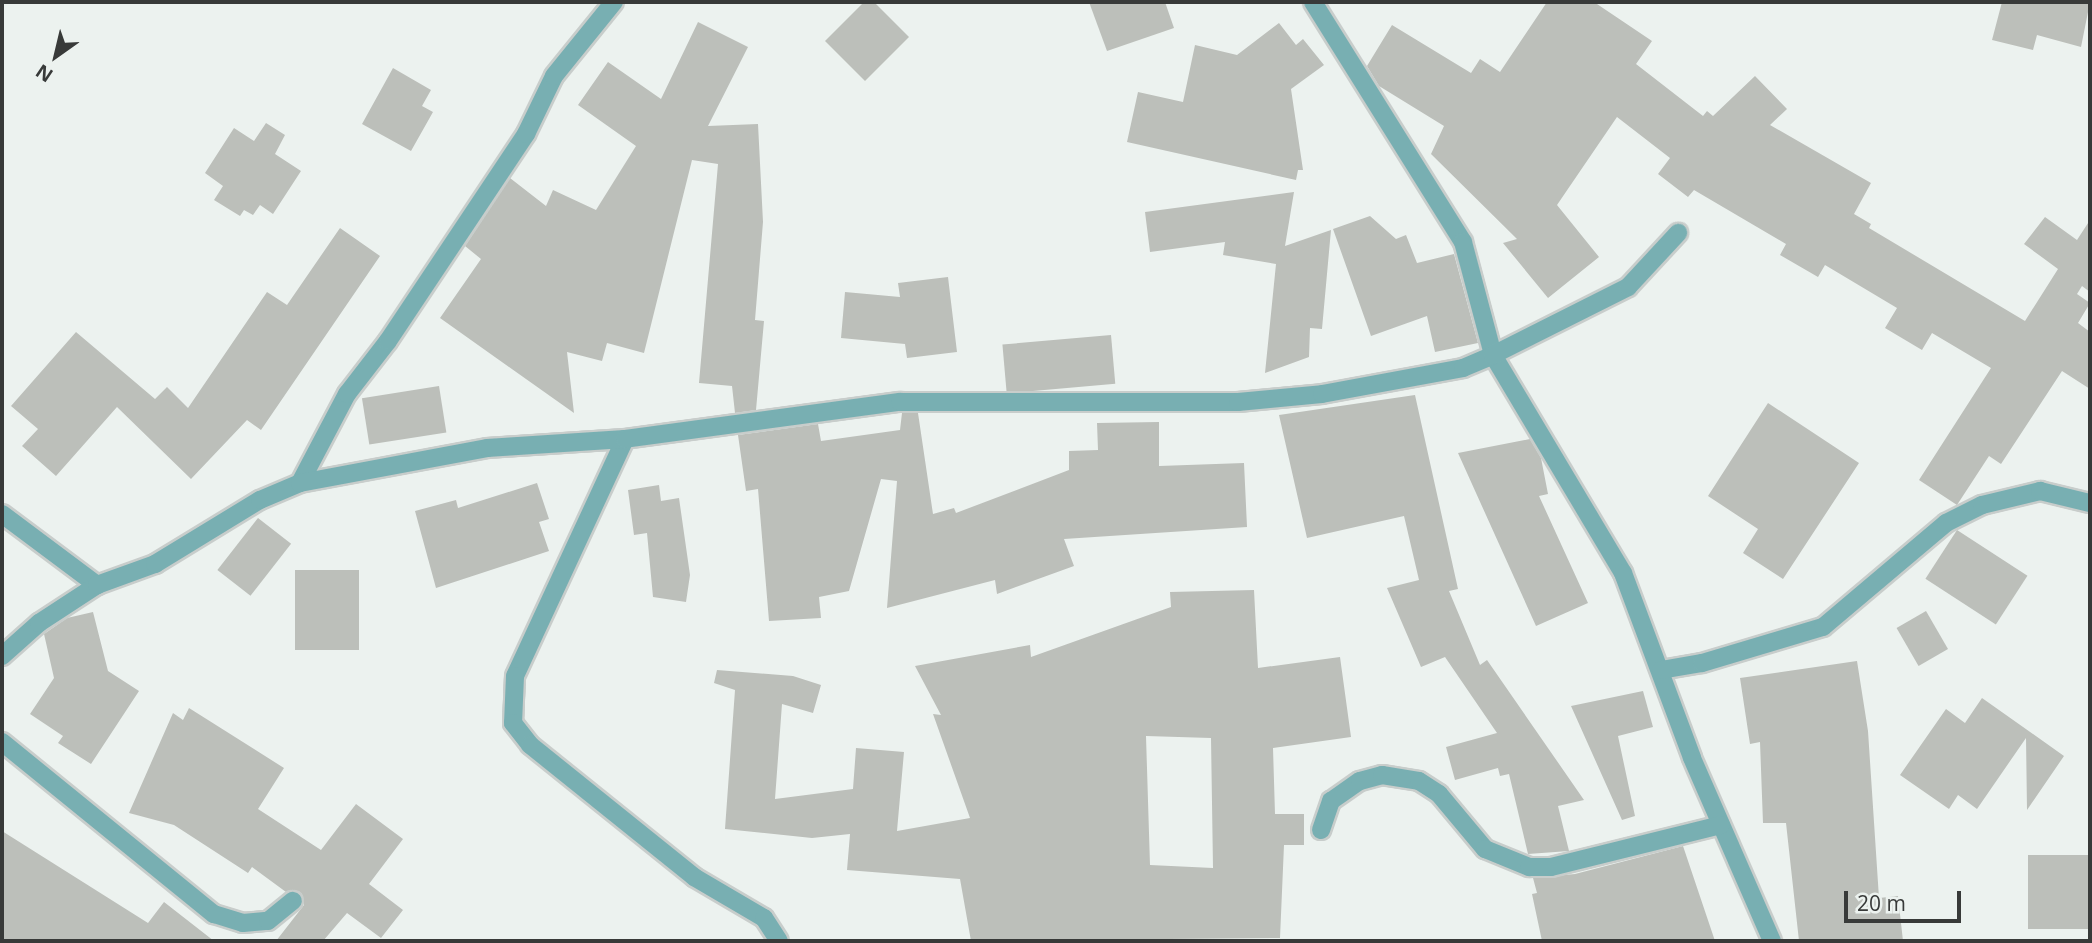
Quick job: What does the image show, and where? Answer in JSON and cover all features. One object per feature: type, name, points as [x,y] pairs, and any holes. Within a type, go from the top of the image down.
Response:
[{"type":"street","points":[[300,483],[347,394],[388,341],[526,134],[554,76],[614,2]]},
{"type":"street","points":[[1313,2],[1463,242],[1493,355],[1623,573],[1721,825],[1772,941]]},
{"type":"street","points":[[2,656],[39,623],[97,585],[155,564],[260,500],[300,483],[487,449],[625,439],[900,402],[1238,402],[1308,396],[1463,368],[1628,287],[1678,233]]},
{"type":"street","points":[[625,439],[515,676],[513,723],[530,745],[694,877],[764,918],[779,941]]},
{"type":"street","points":[[1661,670],[1702,663],[1823,627],[1946,523],[1982,505],[2040,491],[2062,492],[2090,503]]},
{"type":"street","points":[[2,514],[97,585]]},
{"type":"street","points":[[2,742],[214,914],[243,923],[268,921],[293,901]]},
{"type":"street","points":[[1321,830],[1331,801],[1360,781],[1382,775],[1419,781],[1439,793],[1485,849],[1529,867],[1550,867],[1721,825]]},
{"type":"building","points":[[864,2],[874,2],[909,37],[865,81],[825,41]]},
{"type":"building","points":[[1089,2],[1165,2],[1174,28],[1107,51]]},
{"type":"building","points":[[1547,2],[1594,2],[1652,41],[1636,64],[1703,116],[1707,111],[1713,116],[1755,76],[1787,109],[1770,125],[1871,183],[1854,214],[1871,224],[1869,228],[2025,321],[2058,269],[2024,244],[2045,217],[2077,240],[2090,220],[2090,292],[2082,286],[2077,294],[2090,303],[2078,323],[2090,332],[2090,389],[2062,371],[2001,464],[1989,456],[1957,505],[1919,480],[1991,368],[1932,333],[1922,350],[1885,328],[1897,308],[1825,265],[1818,277],[1780,255],[1786,244],[1694,190],[1688,197],[1658,174],[1670,158],[1617,117],[1557,205],[1599,257],[1548,298],[1503,243],[1517,239],[1431,154],[1444,126],[1379,86],[1367,66],[1392,25],[1471,73],[1480,59],[1500,72]]},
{"type":"building","points":[[2002,2],[2090,2],[2081,47],[2037,35],[2033,50],[1992,40]]},
{"type":"building","points":[[698,22],[748,47],[708,126],[758,124],[763,222],[755,320],[764,321],[756,410],[735,413],[732,386],[699,383],[718,164],[692,160],[644,353],[607,343],[602,361],[567,352],[574,413],[440,318],[481,259],[465,246],[510,178],[546,206],[553,190],[596,210],[636,146],[578,105],[608,62],[661,99]]},
{"type":"building","points":[[1279,23],[1296,45],[1303,39],[1324,65],[1291,89],[1303,170],[1298,170],[1296,180],[1127,142],[1138,92],[1183,102],[1195,45],[1237,55]]},
{"type":"building","points":[[393,68],[431,90],[422,106],[433,112],[411,151],[362,124]]},
{"type":"building","points":[[266,123],[285,135],[275,154],[301,171],[273,214],[260,205],[253,215],[244,210],[240,216],[214,200],[223,186],[205,173],[234,128],[254,141]]},
{"type":"building","points":[[1294,192],[1285,246],[1331,230],[1322,329],[1310,328],[1309,357],[1265,373],[1276,264],[1223,255],[1225,242],[1150,252],[1145,212]]},
{"type":"building","points":[[1370,216],[1396,239],[1406,235],[1417,263],[1454,254],[1478,343],[1435,352],[1427,316],[1371,336],[1333,229]]},
{"type":"building","points":[[340,228],[380,256],[261,430],[247,420],[191,479],[117,407],[56,476],[22,446],[38,429],[11,406],[76,332],[155,399],[167,387],[188,408],[267,292],[287,305]]},
{"type":"building","points":[[948,277],[957,352],[907,358],[905,344],[841,338],[845,292],[900,297],[898,283]]},
{"type":"building","points":[[1111,335],[1115,384],[1007,393],[1002,344]]},
{"type":"building","points":[[439,386],[446,432],[369,445],[362,398]]},
{"type":"building","points":[[1415,395],[1458,589],[1449,591],[1480,665],[1487,660],[1584,800],[1558,806],[1569,851],[1528,854],[1509,774],[1500,776],[1498,768],[1455,780],[1446,747],[1497,733],[1445,657],[1421,667],[1387,588],[1419,580],[1404,516],[1307,538],[1279,415]]},
{"type":"building","points":[[1768,403],[1859,463],[1783,579],[1743,553],[1758,529],[1708,496]]},
{"type":"building","points":[[902,413],[918,413],[933,514],[954,508],[956,513],[1069,470],[1069,451],[1098,450],[1097,423],[1159,422],[1159,466],[1244,463],[1247,527],[1064,539],[1074,566],[997,594],[995,580],[887,608],[897,481],[881,479],[849,591],[819,597],[821,618],[769,621],[758,489],[746,491],[738,435],[818,424],[821,441],[900,430]]},
{"type":"building","points":[[1530,439],[1541,458],[1548,494],[1539,496],[1588,603],[1536,626],[1458,453]]},
{"type":"building","points":[[537,483],[549,519],[539,522],[549,551],[436,588],[415,511],[456,500],[458,508]]},
{"type":"building","points":[[659,485],[661,501],[679,498],[690,575],[686,602],[653,597],[647,533],[634,535],[628,490]]},
{"type":"building","points":[[258,518],[291,544],[250,596],[217,570]]},
{"type":"building","points":[[1957,530],[2027,576],[1996,624],[1925,579]]},
{"type":"building","points":[[295,570],[359,570],[359,650],[295,650]]},
{"type":"building","points":[[1254,590],[1258,668],[1340,657],[1351,737],[1273,748],[1275,814],[1304,814],[1304,845],[1284,845],[1280,938],[971,941],[960,879],[847,870],[850,834],[812,838],[725,829],[735,690],[714,683],[717,670],[793,676],[821,685],[813,713],[782,704],[775,799],[853,789],[856,748],[904,752],[897,831],[970,818],[933,714],[941,715],[915,666],[1030,645],[1031,657],[1171,607],[1170,592]],"holes":[[[1146,736],[1211,738],[1213,868],[1150,865]]]},
{"type":"building","points":[[1926,611],[1948,649],[1919,666],[1897,628]]},
{"type":"building","points":[[93,612],[108,671],[139,691],[91,764],[58,743],[63,736],[30,714],[54,678],[44,634],[67,618]]},
{"type":"building","points":[[1857,661],[1868,731],[1879,898],[1898,896],[1903,941],[1799,941],[1786,823],[1763,823],[1760,742],[1750,744],[1740,678]]},
{"type":"building","points":[[1643,691],[1653,727],[1618,736],[1635,816],[1622,820],[1571,706]]},
{"type":"building","points":[[1982,698],[2064,756],[2027,810],[2026,738],[1977,809],[1958,795],[1949,809],[1900,775],[1946,709],[1965,723]]},
{"type":"building","points":[[189,708],[284,768],[258,809],[321,850],[356,804],[403,839],[369,884],[403,910],[381,938],[347,913],[323,941],[276,941],[304,905],[301,893],[286,892],[252,867],[248,873],[174,825],[129,813],[173,713],[183,720]]},
{"type":"building","points":[[2,831],[148,923],[164,902],[214,941],[2,941]]},
{"type":"building","points":[[1683,846],[1715,941],[1542,941],[1532,894],[1537,893],[1533,878],[1575,874]]},
{"type":"building","points":[[2028,855],[2090,855],[2090,929],[2028,929]]}]
